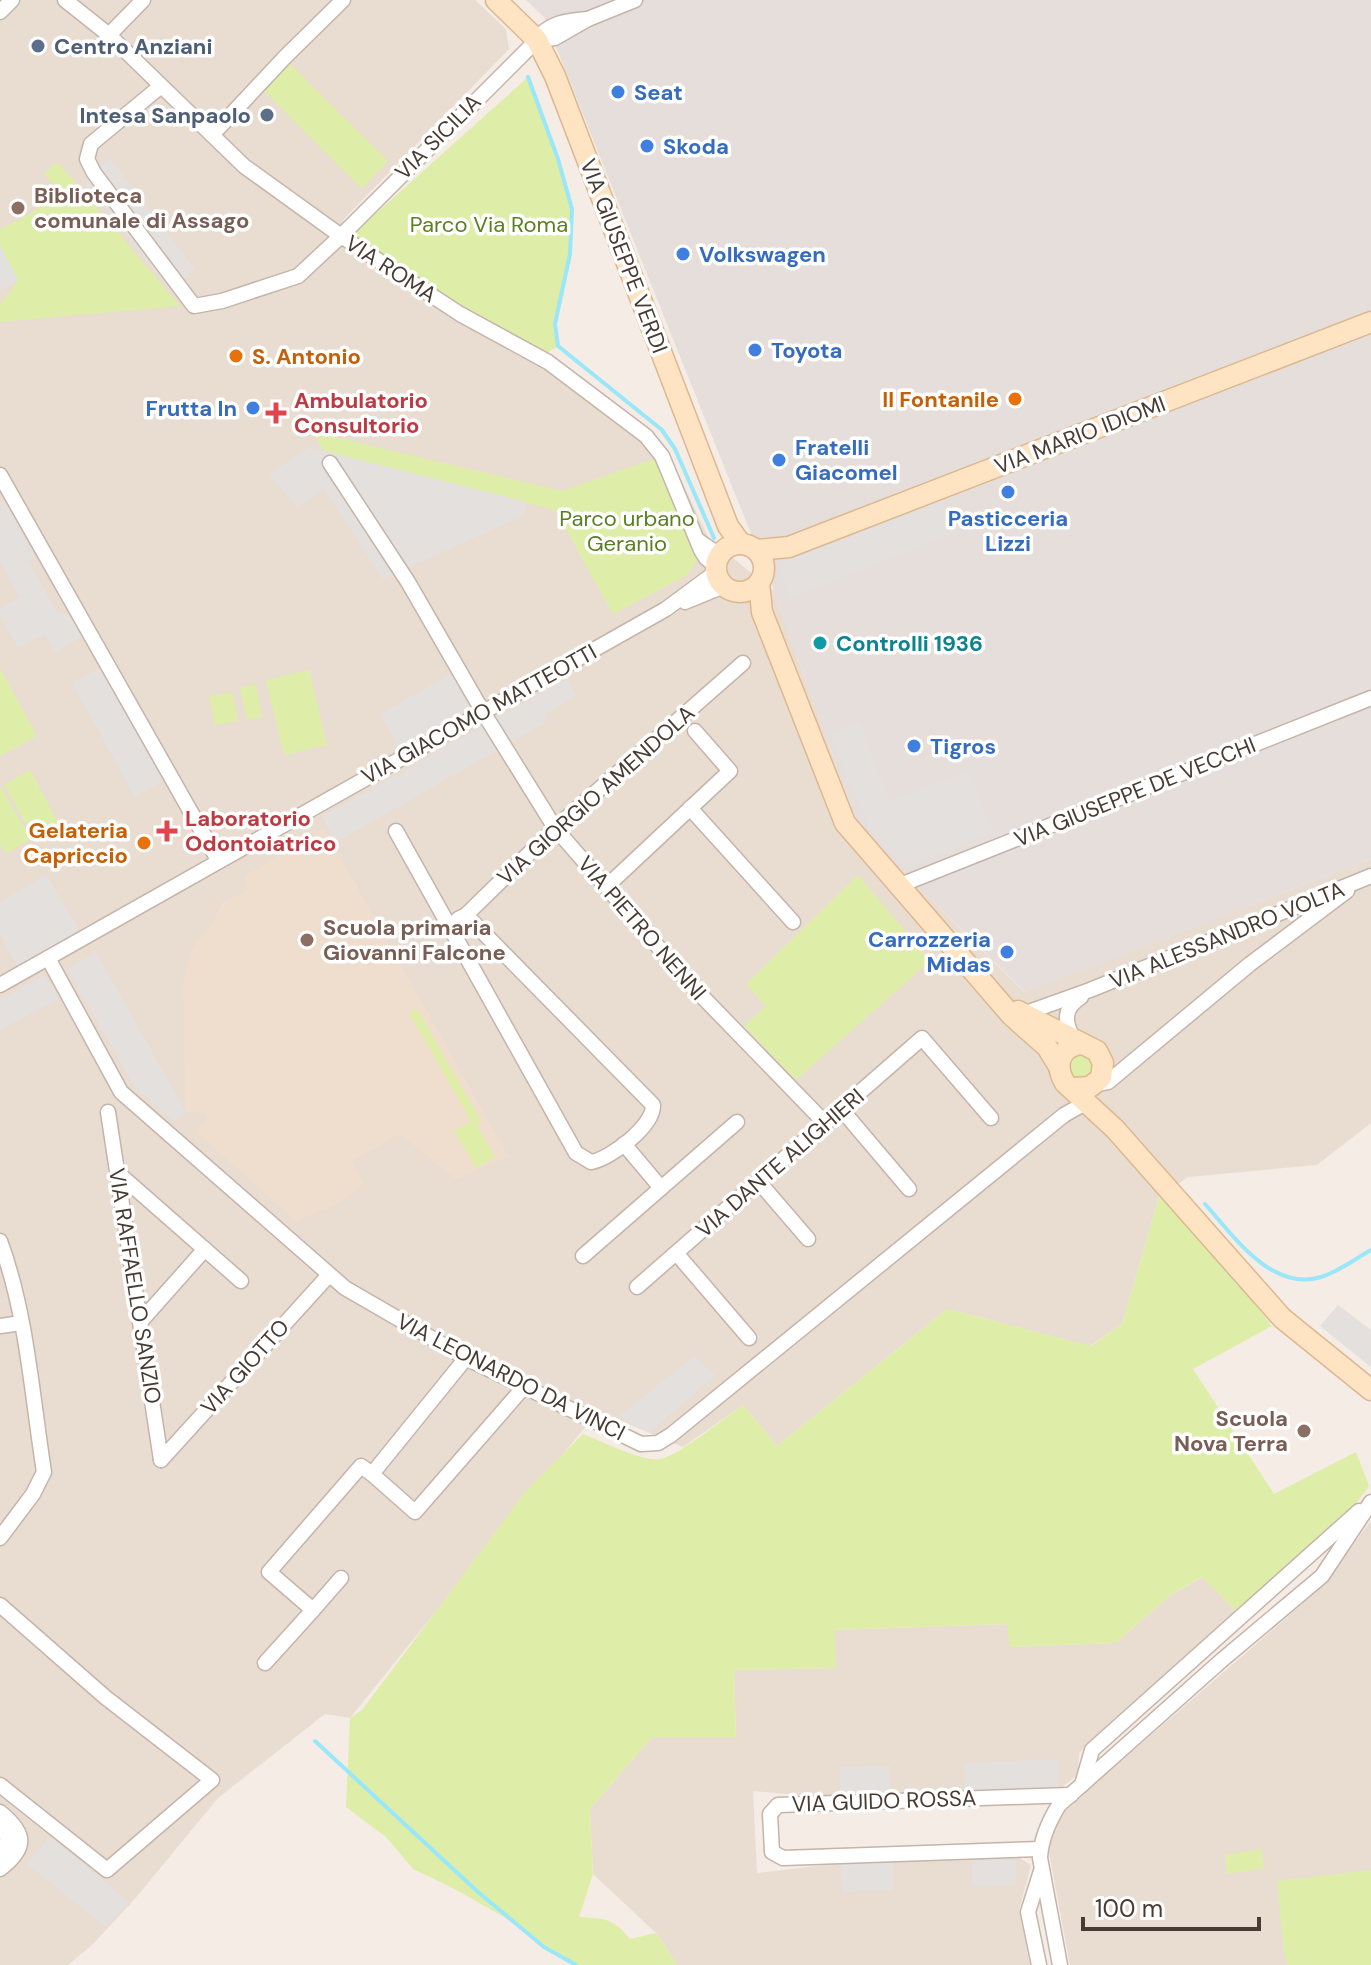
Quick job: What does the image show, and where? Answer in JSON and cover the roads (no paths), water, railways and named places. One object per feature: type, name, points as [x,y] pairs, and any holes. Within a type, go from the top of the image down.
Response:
[{"type":"main road","name":"VIA GIUSEPPE VERDI","points":[[496,0],[537,40],[555,76],[736,563],[762,612],[840,813],[853,834],[1012,1016],[1047,1047],[1058,1065]]},
{"type":"main road","name":"VIA MARIO IDIOMI","points":[[736,563],[789,547],[1371,322]]},
{"type":"main road","points":[[1001,1001],[1085,1045],[1103,1063],[1103,1070],[1085,1089]]},
{"type":"main road","points":[[1085,1045],[1069,1047],[1060,1058],[1060,1075],[1085,1089],[1115,1129],[1282,1318],[1371,1390]]},
{"type":"street","points":[[0,12],[12,0]]},
{"type":"street","name":"VIA ROMA","points":[[65,0],[109,35],[244,166],[341,236],[460,314],[548,362],[646,436],[662,456],[699,541],[736,563]]},
{"type":"street","points":[[109,35],[143,0]]},
{"type":"street","points":[[212,135],[343,0]]},
{"type":"street","name":"VIA SICILIA","points":[[161,86],[91,144],[87,159],[94,173],[194,306],[222,301],[298,276],[537,40],[542,31],[553,25],[588,19],[635,0]]},
{"type":"street","name":"VIA PIETRO NENNI","points":[[330,463],[408,582],[555,828],[693,987],[826,1124]]},
{"type":"street","points":[[0,475],[218,860]]},
{"type":"street","name":"VIA GIACOMO MATTEOTTI","points":[[0,985],[666,609],[736,563]]},
{"type":"street","name":"VIA GIORGIO AMENDOLA","points":[[449,927],[466,915],[555,828],[743,663]]},
{"type":"street","name":"VIA GIUSEPPE DE VECCHI","points":[[898,886],[1371,698]]},
{"type":"street","points":[[606,887],[730,771],[695,731]]},
{"type":"street","points":[[690,808],[793,922]]},
{"type":"street","points":[[396,831],[576,1153],[591,1162],[600,1160],[624,1144],[651,1117],[653,1105],[466,915]]},
{"type":"street","name":"VIA ALESSANDRO VOLTA","points":[[1023,1014],[1367,878]]},
{"type":"street","name":"VIA ALESSANDRO VOLTA","points":[[1085,1089],[1108,1082],[1250,964],[1367,878]]},
{"type":"street","name":"VIA LEONARDO DA VINCI","points":[[48,958],[121,1092],[329,1275],[366,1301],[466,1358],[641,1444],[658,1443],[671,1435],[1064,1115],[1085,1089]]},
{"type":"street","name":"VIA ALESSANDRO VOLTA","points":[[1085,1045],[1068,1028],[1067,1012],[1072,1003],[1090,990]]},
{"type":"street","name":"VIA DANTE ALIGHIERI","points":[[637,1287],[922,1038],[991,1118]]},
{"type":"street","points":[[1085,1045],[1111,1058],[1138,1058]]},
{"type":"street","points":[[1064,1115],[1072,1100],[1085,1089]]},
{"type":"street","points":[[842,1110],[909,1189]]},
{"type":"street","name":"VIA RAFFAELLO SANZIO","points":[[108,1112],[161,1460]]},
{"type":"street","points":[[583,1256],[737,1122]]},
{"type":"street","points":[[624,1144],[661,1188]]},
{"type":"street","points":[[119,1174],[241,1281]]},
{"type":"street","points":[[759,1182],[808,1239]]},
{"type":"street","points":[[0,1241],[10,1268],[21,1323],[44,1472],[33,1494],[0,1538]]},
{"type":"street","points":[[141,1321],[205,1249]]},
{"type":"street","points":[[677,1254],[749,1338]]},
{"type":"street","name":"VIA GIOTTO","points":[[161,1460],[329,1275]]},
{"type":"street","points":[[0,1326],[21,1323]]},
{"type":"street","points":[[372,1474],[466,1358]]},
{"type":"street","points":[[313,1610],[269,1572],[361,1466],[415,1512],[524,1387]]},
{"type":"street","points":[[1076,1790],[1092,1750],[1371,1501]]},
{"type":"street","points":[[1060,1965],[1040,1849],[1052,1817],[1076,1790],[1322,1576],[1371,1501]]},
{"type":"street","points":[[265,1663],[341,1578]]},
{"type":"street","points":[[0,1605],[105,1697],[212,1780],[107,1870],[0,1785]]},
{"type":"street","name":"VIA GUIDO ROSSA","points":[[1040,1849],[783,1858],[772,1852],[770,1814],[778,1805],[1076,1790]]},
{"type":"street","points":[[0,1814],[8,1840],[0,1854]]},
{"type":"street","points":[[0,1814],[10,1820],[20,1838],[21,1847],[16,1857],[0,1869]]},
{"type":"street","points":[[1039,1965],[1028,1912],[1042,1871]]},
{"type":"waterway","points":[[528,77],[558,159],[572,209],[570,254],[555,324],[558,346],[662,430],[675,449],[714,538]]},
{"type":"waterway","points":[[1205,1204],[1255,1258],[1286,1276],[1303,1279],[1321,1277],[1371,1250]]},
{"type":"waterway","points":[[315,1741],[478,1892],[544,1947],[576,1965]]},
{"type":"place","name":"Centro Anziani","points":[[38,46]]},
{"type":"place","name":"Seat","points":[[618,92]]},
{"type":"place","name":"Intesa Sanpaolo","points":[[267,115]]},
{"type":"place","name":"Skoda","points":[[647,146]]},
{"type":"place","name":"Biblioteca comunale di Assago","points":[[18,208]]},
{"type":"place","name":"Volkswagen","points":[[683,254]]},
{"type":"place","name":"Toyota","points":[[755,350]]},
{"type":"place","name":"S. Antonio","points":[[236,356]]},
{"type":"place","name":"Il Fontanile","points":[[1015,399]]},
{"type":"place","name":"Frutta In","points":[[253,408]]},
{"type":"place","name":"Ambulatorio Consultorio","points":[[276,413]]},
{"type":"place","name":"Fratelli Giacomel","points":[[779,460]]},
{"type":"place","name":"Pasticceria Lizzi","points":[[1008,492]]},
{"type":"place","name":"Controlli 1936","points":[[820,643]]},
{"type":"place","name":"Tigros","points":[[914,746]]},
{"type":"place","name":"Laboratorio Odontoiatrico","points":[[167,831]]},
{"type":"place","name":"Gelateria Capriccio","points":[[144,843]]},
{"type":"place","name":"Scuola primaria Giovanni Falcone","points":[[307,940]]},
{"type":"place","name":"Carrozzeria Midas","points":[[1007,952]]},
{"type":"place","name":"Scuola Nova Terra","points":[[1304,1431]]},
{"type":"park label","name":"Parco Via Roma","points":[[489,224]]},
{"type":"park label","name":"Parco urbano Geranio","points":[[627,530]]}]
